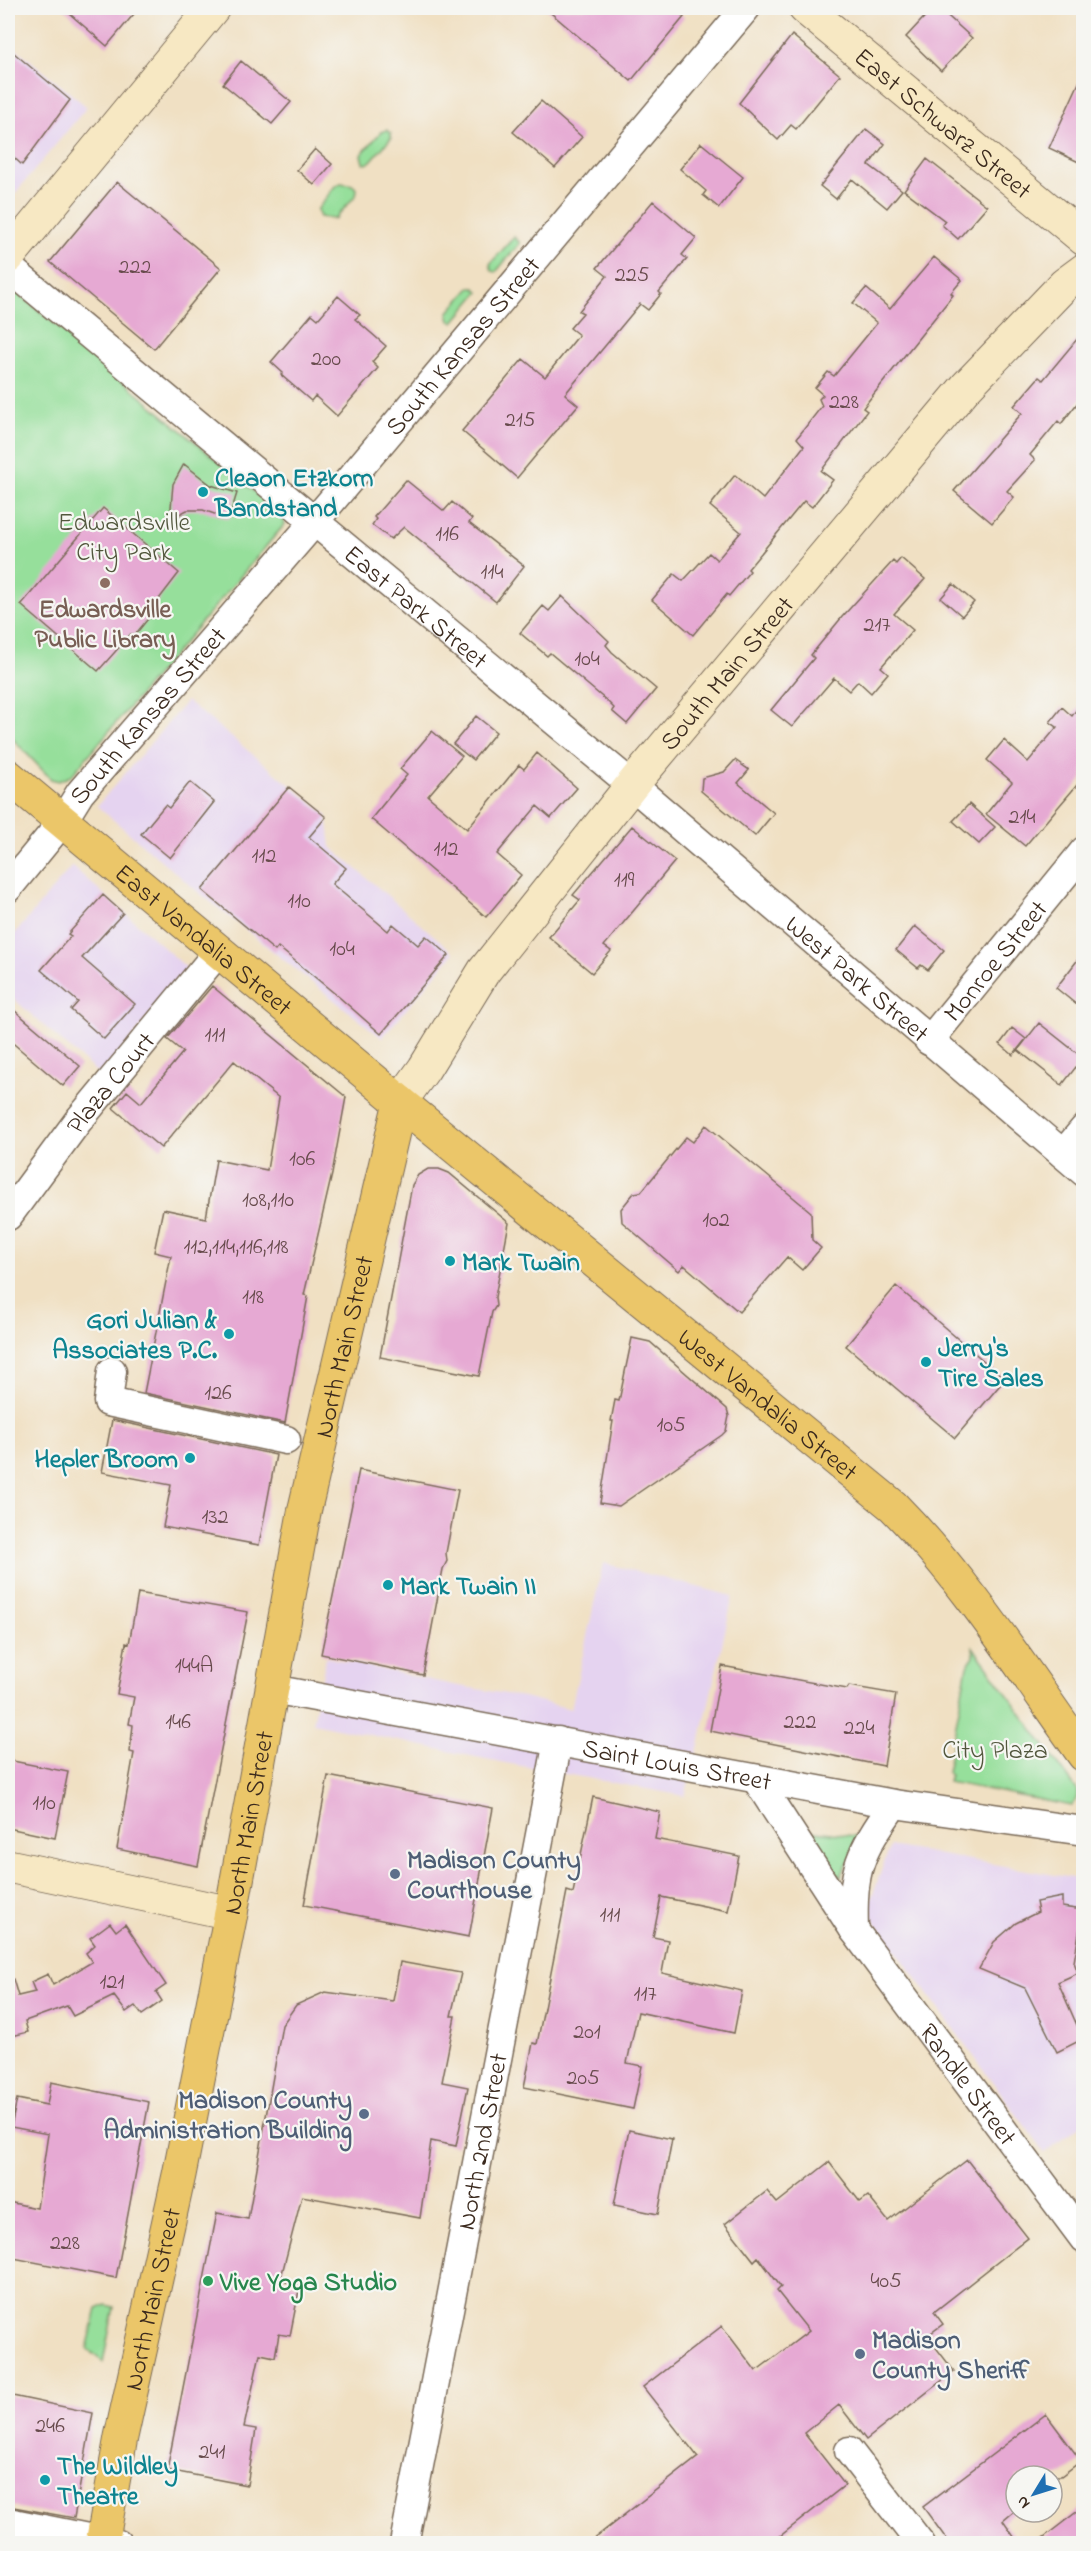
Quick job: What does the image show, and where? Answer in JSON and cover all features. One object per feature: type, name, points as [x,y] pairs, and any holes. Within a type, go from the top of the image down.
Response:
[{"type":"main road","points":[[8,257],[213,8]]},
{"type":"main road","name":"East Schwarz Street","points":[[805,8],[1083,239]]},
{"type":"main road","name":"South Main Street","points":[[400,1102],[424,1069],[484,971],[632,785],[966,387],[1021,327],[1065,284],[1083,270]]},
{"type":"main road","name":"East Vandalia Street","points":[[8,776],[400,1102]]},
{"type":"main road","name":"North Main Street","points":[[108,2543],[121,2437],[179,2175],[231,1913],[305,1508],[400,1102]]},
{"type":"main road","name":"West Vandalia Street","points":[[400,1102],[892,1506],[939,1556],[978,1606],[1083,1755]]},
{"type":"main road","points":[[8,1866],[231,1913]]},
{"type":"street","name":"South Kansas Street","points":[[8,888],[62,822],[80,794],[314,523],[746,8]]},
{"type":"street","name":"East Park Street","points":[[8,267],[632,785]]},
{"type":"street","name":"West Park Street","points":[[632,785],[1073,1163]]},
{"type":"street","name":"Monroe Street","points":[[929,1041],[1083,851]]},
{"type":"street","name":"Plaza Court","points":[[8,1216],[78,1121],[218,952]]},
{"type":"street","points":[[1073,1163],[1083,1129]]},
{"type":"street","points":[[112,1371],[108,1402],[286,1440]]},
{"type":"street","name":"Saint Louis Street","points":[[272,1689],[894,1804],[1083,1831]]},
{"type":"street","name":"North 2nd Street","points":[[404,2544],[558,1741]]},
{"type":"street","name":"Randle Street","points":[[756,1779],[854,1930],[1083,2239]]},
{"type":"street","points":[[854,1930],[853,1899],[856,1870],[867,1843],[894,1804]]},
{"type":"street","points":[[849,2451],[921,2544]]},
{"type":"street","points":[[8,2522],[108,2543]]},
{"type":"shaded area","points":[[8,42],[87,107],[8,202]]},
{"type":"shaded area","points":[[187,701],[327,815],[331,847],[454,953],[382,1038],[197,891],[97,806]]},
{"type":"shaded area","points":[[72,866],[188,969],[101,1076],[8,994],[8,942]]},
{"type":"shaded area","points":[[603,1563],[733,1596],[702,1733],[685,1796],[500,1762],[313,1723],[326,1657],[453,1685],[524,1697],[571,1709]]},
{"type":"shaded area","points":[[890,1846],[1083,1880],[1083,2123],[1045,2153],[867,1911]]},
{"type":"green space","points":[[387,130],[391,133],[391,138],[371,161],[367,164],[363,163],[361,155],[381,132]]},
{"type":"green space","points":[[341,183],[353,185],[357,190],[356,195],[335,219],[320,217],[317,210],[335,186]]},
{"type":"green space","points":[[514,237],[520,243],[496,272],[492,271],[490,264]]},
{"type":"green space","points":[[470,288],[475,288],[479,292],[454,322],[450,321],[448,313]]},
{"type":"green space","name":"Edwardsville City Park","points":[[8,290],[18,293],[282,515],[285,524],[71,776],[59,781],[51,779],[8,734]]},
{"type":"green space","name":"City Plaza","points":[[973,1647],[1077,1790],[1077,1799],[1072,1806],[948,1782],[950,1775],[947,1773],[967,1666],[974,1656]]},
{"type":"green space","points":[[807,1830],[863,1837],[840,1877]]},
{"type":"green space","points":[[106,2305],[114,2307],[103,2362],[87,2349],[97,2309]]},
{"type":"building","points":[[63,8],[139,8],[107,46]]},
{"type":"building","points":[[545,8],[673,8],[684,17],[631,81]]},
{"type":"building","points":[[933,8],[939,8],[972,38],[941,71],[906,37]]},
{"type":"building","points":[[792,35],[840,75],[796,129],[791,125],[778,140],[739,103]]},
{"type":"building","points":[[8,48],[70,100],[22,165],[8,152]]},
{"type":"building","points":[[241,61],[291,102],[272,124],[223,84]]},
{"type":"building","points":[[1083,74],[1083,164],[1049,148]]},
{"type":"building","points":[[541,101],[582,137],[555,168],[513,132]]},
{"type":"building","points":[[866,129],[885,144],[869,165],[902,190],[887,208],[852,179],[836,199],[820,186]]},
{"type":"building","points":[[701,143],[743,177],[719,208],[703,195],[706,191],[680,169]]},
{"type":"building","points":[[315,149],[332,164],[314,185],[297,170]]},
{"type":"building","points":[[927,159],[987,206],[958,239],[942,225],[945,221],[904,190]]},
{"type":"building","points":[[117,182],[221,268],[154,349],[50,262]]},
{"type":"building","points":[[653,201],[696,238],[682,255],[687,259],[659,292],[661,294],[648,310],[640,304],[565,394],[578,405],[517,478],[462,431],[523,359],[545,377],[579,335],[570,328],[583,313],[579,311],[607,276],[597,268]]},
{"type":"building","points":[[934,257],[962,280],[951,293],[953,295],[863,408],[867,411],[821,471],[833,480],[812,507],[804,501],[748,569],[750,571],[729,596],[727,594],[693,635],[652,600],[674,574],[683,581],[709,553],[717,560],[741,532],[710,506],[735,475],[763,499],[804,446],[797,438],[822,406],[819,399],[823,395],[815,388],[828,372],[834,376],[877,323],[853,303],[866,288],[890,309]]},
{"type":"building","points":[[338,296],[360,315],[355,319],[386,346],[372,362],[378,368],[337,416],[315,396],[311,401],[281,375],[283,373],[271,362],[312,314],[318,319]]},
{"type":"building","points":[[1083,332],[1083,396],[1061,424],[1058,421],[1030,455],[1035,460],[1007,491],[1014,497],[992,523],[954,491],[1022,413],[1014,406],[1039,377],[1043,380]]},
{"type":"building","name":"Cleaon Etzkorn Bandstand","points":[[184,464],[211,485],[237,493],[229,519],[203,510],[187,510],[170,519],[173,484]]},
{"type":"building","points":[[406,480],[444,511],[452,502],[472,519],[469,523],[524,566],[496,602],[404,527],[391,539],[372,525],[376,519],[374,517]]},
{"type":"building","name":"Edwardsville Public Library","points":[[103,508],[179,573],[149,612],[152,614],[134,636],[131,634],[98,671],[21,605]]},
{"type":"building","points":[[901,558],[925,579],[894,614],[913,630],[881,667],[888,673],[871,693],[858,681],[849,691],[834,678],[792,727],[771,710],[814,658],[811,655],[842,617],[893,561],[896,564]]},
{"type":"building","points":[[953,584],[974,602],[962,616],[941,598]]},
{"type":"building","points":[[562,596],[609,641],[606,645],[612,652],[656,689],[627,724],[612,711],[614,708],[607,701],[550,653],[547,656],[520,633],[543,606],[549,611]]},
{"type":"building","points":[[1083,701],[1083,778],[1025,846],[986,814],[1012,782],[987,760],[1004,740],[1028,762],[1057,727],[1050,722],[1062,707],[1072,716]]},
{"type":"building","points":[[476,716],[496,732],[473,760],[453,744]]},
{"type":"building","points":[[432,731],[462,756],[428,796],[467,829],[519,765],[524,769],[537,753],[577,788],[551,818],[537,806],[497,854],[521,875],[486,917],[371,819],[407,775],[400,769]]},
{"type":"building","points":[[735,760],[749,770],[738,783],[774,813],[755,836],[701,791],[702,778],[724,772]]},
{"type":"building","points":[[190,782],[214,802],[170,858],[141,834],[165,805],[169,808]]},
{"type":"building","points":[[289,787],[326,817],[309,837],[346,868],[332,884],[388,931],[393,924],[418,945],[426,936],[449,955],[381,1034],[278,947],[275,951],[202,890]]},
{"type":"building","points":[[969,804],[995,827],[979,844],[953,821]]},
{"type":"building","points":[[632,826],[675,861],[604,946],[611,951],[592,973],[549,937],[580,900],[573,895]]},
{"type":"building","points":[[103,895],[123,913],[82,958],[135,1004],[104,1039],[71,1010],[78,1002],[41,970],[71,936],[68,934]]},
{"type":"building","points":[[915,926],[944,950],[928,970],[921,965],[918,968],[896,950]]},
{"type":"building","points":[[1083,953],[1083,1010],[1056,988]]},
{"type":"building","points":[[212,986],[346,1097],[332,1174],[304,1295],[308,1296],[285,1423],[144,1393],[171,1256],[154,1252],[163,1209],[206,1218],[216,1160],[267,1170],[279,1098],[234,1061],[161,1148],[113,1108],[127,1091],[141,1103],[183,1052],[167,1039]]},
{"type":"building","points":[[8,1005],[80,1066],[63,1086],[8,1039]]},
{"type":"building","points":[[1039,1023],[1083,1058],[1062,1085],[1018,1050]]},
{"type":"building","points":[[1012,1028],[1026,1039],[1013,1055],[1000,1044]]},
{"type":"building","points":[[706,1125],[811,1212],[812,1240],[821,1248],[802,1270],[787,1257],[739,1312],[684,1265],[679,1271],[622,1222],[621,1209],[634,1193],[641,1192],[686,1137],[693,1142]]},
{"type":"building","name":"Mark Twain","points":[[428,1169],[439,1169],[449,1173],[509,1223],[495,1297],[496,1306],[492,1312],[479,1376],[380,1357],[412,1185],[418,1175]]},
{"type":"building","name":"Jerry's Tire Sales","points":[[896,1286],[1005,1379],[955,1438],[846,1346]]},
{"type":"building","points":[[632,1338],[650,1342],[727,1409],[729,1416],[726,1431],[722,1435],[619,1506],[600,1503],[615,1400],[619,1401]]},
{"type":"building","name":"Hepler Broom","points":[[112,1420],[276,1455],[259,1545],[163,1527],[171,1485],[102,1472]]},
{"type":"building","name":"Mark Twain II","points":[[359,1470],[458,1490],[446,1553],[447,1561],[443,1569],[423,1675],[321,1654]]},
{"type":"building","points":[[138,1593],[248,1612],[198,1866],[117,1849],[134,1753],[130,1752],[133,1725],[129,1724],[134,1697],[117,1694]]},
{"type":"building","points":[[722,1666],[847,1689],[849,1686],[896,1694],[884,1766],[710,1731]]},
{"type":"building","points":[[8,1760],[68,1772],[55,1838],[8,1828]]},
{"type":"building","name":"Madison County Courthouse","points":[[328,1776],[493,1808],[469,1937],[304,1905]]},
{"type":"building","points":[[593,1797],[660,1812],[655,1839],[739,1856],[728,1911],[661,1897],[653,1937],[668,1940],[662,1973],[742,1991],[734,2033],[638,2012],[627,2063],[642,2066],[633,2109],[524,2087],[533,2043],[537,2044],[567,1891],[573,1893]]},
{"type":"building","points":[[1062,1897],[1062,1907],[1083,1910],[1074,1962],[1078,1973],[1058,1982],[1083,2039],[1057,2052],[1025,1988],[979,1969],[994,1942],[1016,1923],[1038,1912],[1036,1902]]},
{"type":"building","points":[[110,1923],[116,1931],[125,1924],[166,1985],[156,1992],[162,2001],[142,2015],[135,2006],[126,2012],[114,1996],[73,2016],[67,2006],[25,2021],[28,2032],[8,2037],[8,1980],[13,1979],[18,1996],[35,1992],[31,1982],[48,1974],[53,1985],[92,1962],[86,1953],[95,1945],[90,1938]]},
{"type":"building","name":"Madison County Administration Building","points":[[400,1962],[461,1973],[451,2016],[455,2016],[442,2082],[468,2087],[456,2146],[431,2141],[420,2218],[302,2196],[280,2281],[300,2285],[290,2336],[279,2334],[275,2357],[260,2354],[244,2427],[256,2429],[247,2485],[167,2470],[217,2213],[248,2219],[282,2025],[296,2005],[325,1992],[393,2001]]},
{"type":"building","points":[[51,2082],[149,2102],[116,2278],[8,2257],[8,2202],[37,2208],[48,2134],[11,2127],[17,2099],[47,2105]]},
{"type":"building","points":[[629,2130],[672,2139],[658,2214],[614,2205]]},
{"type":"building","name":"Madison County Sheriff","points":[[967,2160],[1028,2238],[934,2312],[943,2324],[927,2336],[954,2371],[866,2440],[839,2405],[804,2433],[845,2485],[770,2544],[587,2544],[698,2457],[643,2387],[722,2326],[756,2371],[809,2331],[777,2291],[781,2287],[758,2257],[754,2261],[725,2224],[767,2191],[777,2203],[829,2162],[860,2202],[868,2196],[888,2221]]},
{"type":"building","points":[[8,2395],[93,2413],[74,2518],[8,2506]]},
{"type":"building","points":[[1046,2414],[1081,2461],[1064,2474],[1064,2464],[1004,2464],[1003,2521],[1019,2544],[950,2544],[923,2507]]},
{"type":"building","points":[[1083,2507],[1083,2544],[1035,2544],[1064,2524]]},
{"type":"place","name":"Cleaon Etzkorn Bandstand","points":[[203,492]]},
{"type":"place","name":"Edwardsville Public Library","points":[[105,583]]},
{"type":"place","name":"Mark Twain","points":[[450,1261]]},
{"type":"place","name":"Gori Julian & Associates P.C.","points":[[229,1334]]},
{"type":"place","name":"Jerry's Tire Sales","points":[[926,1362]]},
{"type":"place","name":"Hepler Broom","points":[[190,1458]]},
{"type":"place","name":"Mark Twain II","points":[[388,1585]]},
{"type":"place","name":"Madison County Courthouse","points":[[395,1874]]},
{"type":"place","name":"Madison County Administration Building","points":[[364,2114]]},
{"type":"place","name":"Vive Yoga Studio","points":[[208,2281]]},
{"type":"place","name":"Madison County Sheriff","points":[[860,2354]]},
{"type":"place","name":"The Wildley Theatre","points":[[45,2480]]}]
